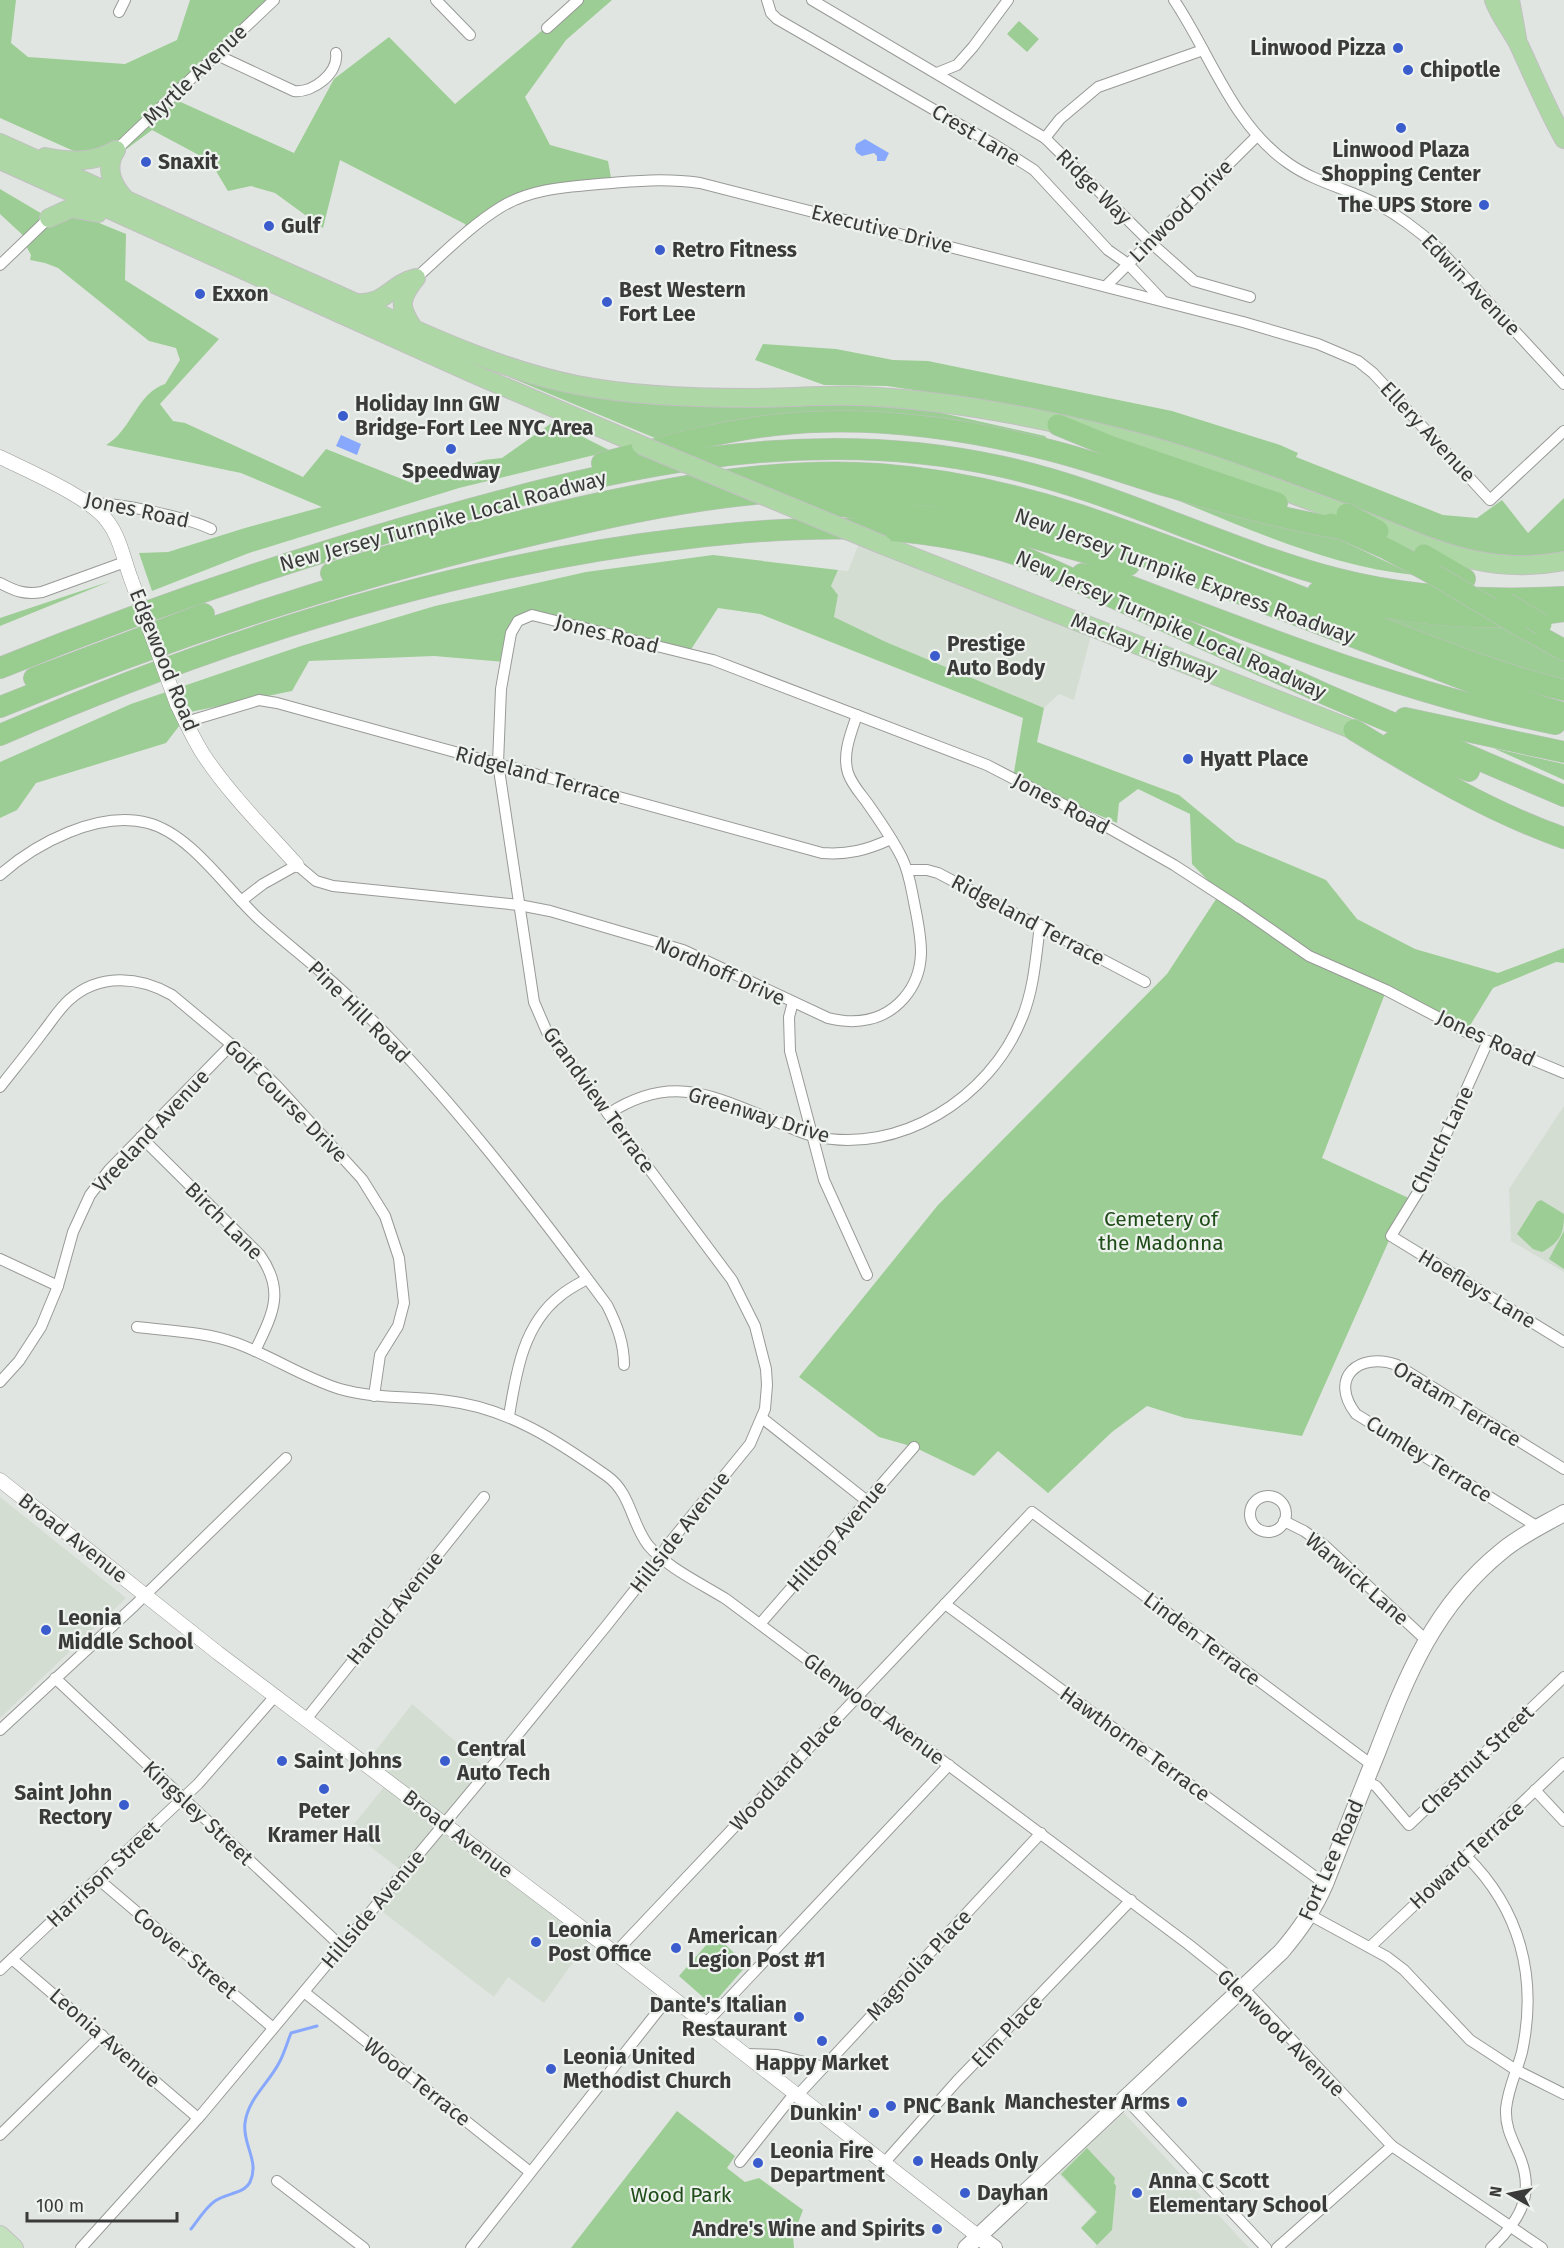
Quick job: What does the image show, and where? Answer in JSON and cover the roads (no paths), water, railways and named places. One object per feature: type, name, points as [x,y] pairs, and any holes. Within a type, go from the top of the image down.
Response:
[{"type":"highway","points":[[1494,0],[1499,15],[1518,43],[1541,96],[1564,139]]},
{"type":"highway","points":[[1510,0],[1518,43]]},
{"type":"highway","points":[[0,152],[34,154],[63,160],[97,158],[116,150]]},
{"type":"highway","points":[[116,150],[110,163],[110,172],[115,186],[126,200]]},
{"type":"highway","points":[[0,152],[126,200],[413,328],[519,370],[590,388],[680,396],[897,398],[952,404],[1058,425],[1112,447],[1312,515],[1345,522],[1470,561],[1518,566],[1564,561]]},
{"type":"highway","points":[[0,152],[49,193],[52,205],[49,218]]},
{"type":"highway","points":[[0,152],[159,232]]},
{"type":"highway","points":[[49,218],[67,208],[77,208],[159,232]]},
{"type":"highway","name":"Mackay Highway","points":[[159,232],[474,374],[641,445],[934,566],[1354,730]]},
{"type":"highway","points":[[356,303],[377,301],[405,281],[416,278]]},
{"type":"highway","points":[[413,328],[402,304],[403,296],[416,278]]},
{"type":"highway","points":[[515,497],[574,470],[703,438],[777,425],[860,423],[952,431],[1016,442],[1213,499],[1311,524],[1345,522],[1465,579],[1564,636]]},
{"type":"highway","name":"New Jersey Turnpike Local Roadway","points":[[0,668],[124,619],[256,574],[387,533],[515,497],[634,470],[746,452],[822,447],[909,451],[978,462],[1045,478],[1289,565],[1376,588],[1462,598],[1564,597]]},
{"type":"highway","name":"New Jersey Turnpike Express Roadway","points":[[0,692],[164,628],[380,558],[560,512],[671,488],[736,478],[785,474],[853,473],[956,483],[1012,495],[1067,511],[1466,659],[1564,690]]},
{"type":"highway","name":"New Jersey Turnpike Express Roadway","points":[[0,707],[199,631],[376,575],[493,544],[638,511],[770,491],[828,489],[898,492],[942,497],[988,506],[1077,532],[1496,692],[1564,713]]},
{"type":"highway","points":[[765,496],[835,507],[940,517],[1027,536],[1198,586],[1237,592]]},
{"type":"highway","points":[[1345,522],[1387,549],[1564,650]]},
{"type":"highway","name":"New Jersey Turnpike Local Roadway","points":[[0,735],[135,679],[260,635],[461,579],[528,563],[617,547],[708,535],[776,530],[876,530],[914,533],[971,542],[1003,550],[1049,568],[1409,731],[1564,796]]},
{"type":"highway","points":[[1213,564],[1259,574],[1333,596],[1403,609],[1460,615],[1511,616],[1564,611]]},
{"type":"highway","points":[[1049,568],[1111,579],[1312,655],[1399,684],[1478,706],[1564,726]]},
{"type":"highway","points":[[1376,588],[1419,585],[1483,588],[1564,586]]},
{"type":"highway","points":[[1239,655],[1278,665],[1401,717],[1564,752]]},
{"type":"highway","points":[[1354,730],[1564,807]]},
{"type":"highway","points":[[1354,730],[1450,786],[1532,826],[1564,838]]},
{"type":"main road","name":"Fort Lee Road","points":[[972,2242],[1281,1952],[1310,1915],[1325,1884],[1405,1682],[1426,1640],[1442,1616],[1480,1571],[1502,1550],[1538,1527],[1564,1514]]},
{"type":"main road","points":[[0,2235],[14,2248]]},
{"type":"main road","name":"Broad Avenue","points":[[972,2242],[994,2248]]},
{"type":"street","points":[[119,12],[125,0]]},
{"type":"street","points":[[255,0],[264,9]]},
{"type":"street","name":"Myrtle Avenue","points":[[116,150],[274,0]]},
{"type":"street","points":[[436,0],[470,35]]},
{"type":"street","points":[[547,28],[578,0]]},
{"type":"street","name":"Crest Lane","points":[[767,0],[771,13],[777,19],[1034,170],[1108,250],[1128,264],[1163,301]]},
{"type":"street","name":"Ridge Way","points":[[812,0],[1045,138],[1150,242],[1194,281],[1250,297]]},
{"type":"street","points":[[936,73],[957,65],[1008,0]]},
{"type":"street","name":"Edwin Avenue","points":[[1174,0],[1238,110],[1257,136],[1288,163],[1308,175],[1379,205],[1420,232],[1564,384]]},
{"type":"street","points":[[1045,138],[1060,119],[1098,87],[1203,50]]},
{"type":"street","points":[[217,55],[294,91],[302,92],[315,87],[334,66],[337,62],[336,53]]},
{"type":"street","name":"Linwood Drive","points":[[1106,286],[1257,136]]},
{"type":"street","name":"Executive Drive","points":[[416,278],[484,219],[517,199],[556,188],[650,179],[675,179],[709,185],[1163,301],[1318,344],[1339,352],[1364,366]]},
{"type":"street","points":[[0,266],[49,218]]},
{"type":"street","name":"Ellery Avenue","points":[[1364,366],[1490,500],[1564,431]]},
{"type":"street","name":"Jones Road","points":[[0,457],[90,504],[113,504],[193,522],[211,529]]},
{"type":"street","name":"Edgewood Road","points":[[90,504],[100,512],[112,528],[177,704],[203,754],[227,786],[297,865]]},
{"type":"street","points":[[0,584],[18,592],[29,594],[42,592],[125,562]]},
{"type":"street","name":"Jones Road","points":[[524,617],[540,617],[713,660],[987,765],[1107,827],[1174,865],[1309,956],[1386,990],[1466,1032],[1564,1073]]},
{"type":"street","name":"Grandview Terrace","points":[[524,617],[513,626],[507,650],[501,688],[498,764],[534,1002],[547,1032],[732,1280],[746,1305],[762,1347],[766,1369],[767,1394],[762,1418]]},
{"type":"street","name":"Ridgeland Terrace","points":[[186,722],[259,700],[277,703],[822,853],[850,854],[891,840]]},
{"type":"street","name":"Nordhoff Drive","points":[[297,865],[316,881],[333,886],[519,905],[550,911],[683,951],[828,1018],[854,1022],[879,1016],[900,1002],[915,982],[922,959],[921,938],[908,870],[891,840],[854,786],[848,772],[846,755],[848,740],[857,715]]},
{"type":"street","name":"Pine Hill Road","points":[[0,875],[32,850],[63,835],[105,822],[137,820],[165,829],[178,837],[259,920],[356,1003],[472,1128],[607,1305],[621,1338],[624,1365]]},
{"type":"street","points":[[241,901],[263,884],[297,865]]},
{"type":"street","name":"Ridgeland Terrace","points":[[908,870],[927,870],[938,873],[1145,982]]},
{"type":"street","name":"Greenway Drive","points":[[608,1114],[649,1093],[679,1090],[720,1099],[812,1136],[844,1140],[866,1138],[908,1128],[944,1111],[978,1085],[1003,1054],[1022,1018],[1033,980],[1040,925]]},
{"type":"street","name":"Golf Course Drive","points":[[0,1087],[67,1002],[89,987],[103,982],[132,980],[158,987],[172,995],[232,1044],[277,1086],[362,1179],[380,1206],[393,1235],[399,1258],[404,1303],[398,1326],[380,1355],[374,1396]]},
{"type":"street","points":[[793,1002],[789,1017],[790,1052],[812,1136],[830,1197],[867,1275]]},
{"type":"street","name":"Church Lane","points":[[1390,1236],[1426,1179],[1488,1041]]},
{"type":"street","name":"Vreeland Avenue","points":[[0,1382],[19,1361],[41,1327],[58,1286],[73,1232],[90,1195],[109,1170],[232,1044]]},
{"type":"street","name":"Birch Lane","points":[[141,1137],[260,1255],[267,1265],[272,1275],[275,1298],[269,1322],[255,1351]]},
{"type":"street","name":"Hoefleys Lane","points":[[1390,1236],[1564,1342]]},
{"type":"street","points":[[0,1259],[58,1286]]},
{"type":"street","points":[[509,1416],[519,1361],[531,1332],[554,1301],[587,1279]]},
{"type":"street","name":"Glenwood Avenue","points":[[137,1327],[214,1337],[255,1351],[340,1389],[374,1396],[448,1401],[471,1405],[509,1416],[550,1438],[608,1477],[622,1490],[645,1539],[660,1557],[726,1599],[1131,1900],[1243,1988],[1392,2146],[1542,2248]]},
{"type":"street","name":"Oratam Terrace","points":[[1349,1374],[1359,1364],[1367,1361],[1388,1361],[1564,1468]]},
{"type":"street","name":"Cumley Terrace","points":[[1349,1374],[1345,1391],[1350,1406],[1356,1414],[1538,1527]]},
{"type":"street","points":[[762,1418],[867,1501]]},
{"type":"street","name":"Hillside Avenue","points":[[81,2248],[198,2118],[272,2027],[445,1824],[750,1444],[762,1418]]},
{"type":"street","name":"Hilltop Avenue","points":[[760,1624],[914,1447]]},
{"type":"street","points":[[0,1730],[145,1595],[286,1458]]},
{"type":"street","name":"Broad Avenue","points":[[0,1480],[145,1595],[885,2162],[972,2242]]},
{"type":"street","name":"Harold Avenue","points":[[306,1718],[484,1497]]},
{"type":"street","name":"Woodland Place","points":[[615,1953],[1032,1512]]},
{"type":"street","name":"Linden Terrace","points":[[1032,1512],[1369,1773]]},
{"type":"street","name":"Warwick Lane","points":[[1284,1521],[1324,1545],[1426,1640]]},
{"type":"street","name":"Hawthorne Terrace","points":[[945,1604],[1325,1884]]},
{"type":"street","name":"Chestnut Street","points":[[1369,1773],[1376,1786],[1409,1825],[1564,1677]]},
{"type":"street","name":"Kingsley Street","points":[[55,1678],[342,1947]]},
{"type":"street","name":"Harrison Street","points":[[0,1970],[182,1799],[276,1695]]},
{"type":"street","name":"Howard Terrace","points":[[1370,1947],[1564,1763]]},
{"type":"street","points":[[705,2024],[949,1765]]},
{"type":"street","points":[[1535,1790],[1564,1821]]},
{"type":"street","name":"Magnolia Place","points":[[740,2162],[796,2095],[1041,1833]]},
{"type":"street","points":[[1466,1856],[1499,1896],[1519,1937],[1527,2004],[1521,2053],[1510,2085],[1506,2109],[1506,2126],[1521,2160],[1526,2176],[1526,2187],[1521,2211],[1512,2228],[1491,2248]]},
{"type":"street","name":"Coover Street","points":[[98,1879],[272,2027]]},
{"type":"street","name":"Elm Place","points":[[885,2162],[957,2081],[1131,1900]]},
{"type":"street","points":[[1310,1915],[1370,1947],[1404,1970],[1470,2040],[1516,2070],[1564,2094]]},
{"type":"street","name":"Leonia Avenue","points":[[12,1959],[198,2118]]},
{"type":"street","name":"Wood Terrace","points":[[304,1992],[530,2172]]},
{"type":"street","points":[[471,2248],[669,1997]]},
{"type":"street","points":[[0,2135],[102,2035]]},
{"type":"street","points":[[746,2054],[777,2055],[824,2067]]},
{"type":"street","points":[[1125,2098],[1266,2248]]},
{"type":"street","points":[[1277,2248],[1392,2146]]},
{"type":"street","points":[[277,2181],[364,2248]]},
{"type":"water","points":[[865,139],[889,153],[885,161],[877,161],[874,153],[862,156],[857,153],[856,144]]},
{"type":"water","points":[[341,435],[361,444],[357,455],[336,446]]},
{"type":"waterway","points":[[191,2229],[205,2210],[219,2198],[244,2189],[250,2182],[253,2167],[245,2131],[250,2106],[275,2071],[291,2033],[317,2026]]},
{"type":"place","name":"Linwood Pizza","points":[[1398,48]]},
{"type":"place","name":"Chipotle","points":[[1408,70]]},
{"type":"place","name":"Linwood Plaza Shopping Center","points":[[1401,128]]},
{"type":"place","name":"Snaxit","points":[[146,162]]},
{"type":"place","name":"The UPS Store","points":[[1484,205]]},
{"type":"place","name":"Gulf","points":[[269,226]]},
{"type":"place","name":"Retro Fitness","points":[[660,250]]},
{"type":"place","name":"Exxon","points":[[200,294]]},
{"type":"place","name":"Best Western Fort Lee","points":[[607,302]]},
{"type":"place","name":"Holiday Inn GW Bridge-Fort Lee NYC Area","points":[[343,416]]},
{"type":"place","name":"Speedway","points":[[451,449]]},
{"type":"place","name":"Prestige Auto Body","points":[[935,656]]},
{"type":"place","name":"Hyatt Place","points":[[1188,759]]},
{"type":"place","name":"Leonia Middle School","points":[[46,1630]]},
{"type":"place","name":"Saint Johns","points":[[282,1761]]},
{"type":"place","name":"Central Auto Tech","points":[[445,1761]]},
{"type":"place","name":"Peter Kramer Hall","points":[[324,1789]]},
{"type":"place","name":"Saint John Rectory","points":[[124,1805]]},
{"type":"place","name":"Leonia Post Office","points":[[536,1942]]},
{"type":"place","name":"American Legion Post #1","points":[[676,1948]]},
{"type":"place","name":"Dante's Italian Restaurant","points":[[799,2017]]},
{"type":"place","name":"Happy Market","points":[[822,2041]]},
{"type":"place","name":"Leonia United Methodist Church","points":[[551,2069]]},
{"type":"place","name":"Manchester Arms","points":[[1182,2102]]},
{"type":"place","name":"PNC Bank","points":[[891,2106]]},
{"type":"place","name":"Dunkin'","points":[[874,2113]]},
{"type":"place","name":"Heads Only","points":[[918,2161]]},
{"type":"place","name":"Leonia Fire Department","points":[[758,2163]]},
{"type":"place","name":"Dayhan","points":[[965,2193]]},
{"type":"place","name":"Anna C Scott Elementary School","points":[[1137,2193]]},
{"type":"place","name":"Andre's Wine and Spirits","points":[[937,2229]]},
{"type":"park label","name":"Cemetery of the Madonna","points":[[1161,1231]]},
{"type":"park label","name":"Wood Park","points":[[681,2195]]}]
